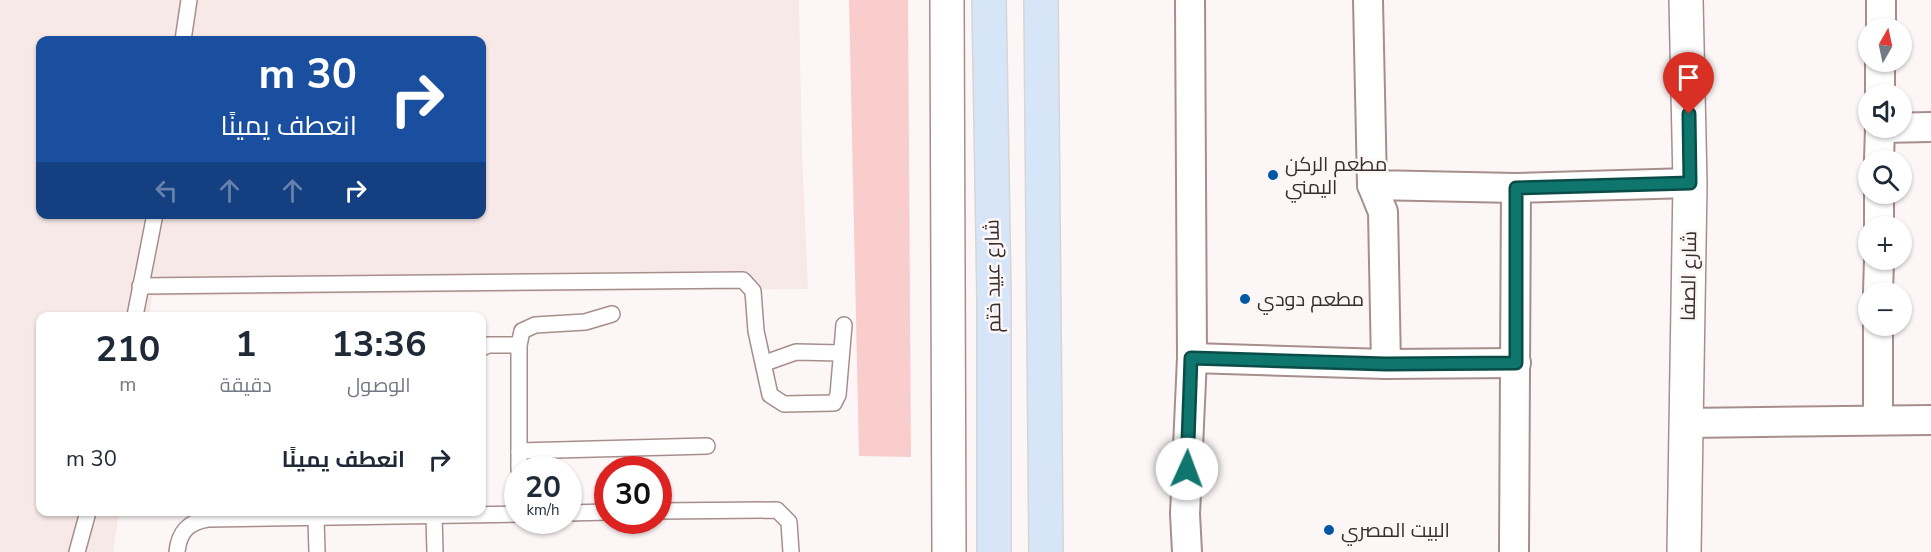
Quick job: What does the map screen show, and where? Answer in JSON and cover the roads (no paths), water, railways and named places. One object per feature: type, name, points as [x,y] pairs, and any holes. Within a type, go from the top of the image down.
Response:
[{"type":"main road","name":"شارع عبيد ختم","points":[[989,0],[994,296],[994,552]]},
{"type":"main road","points":[[1041,0],[1046,552]]},
{"type":"street","points":[[947,0],[948,552]]},
{"type":"street","points":[[1187,552],[1185,514],[1191,358],[1191,0]]},
{"type":"street","points":[[1368,0],[1372,185],[1383,212],[1386,364]]},
{"type":"street","name":"شارع الصفا","points":[[1684,552],[1690,183],[1686,0]]},
{"type":"street","points":[[1881,0],[1881,18]]},
{"type":"street","points":[[1912,127],[1931,127]]},
{"type":"street","points":[[1372,185],[1516,188],[1690,183]]},
{"type":"street","points":[[1514,552],[1516,188]]},
{"type":"street","points":[[1878,336],[1878,420]]},
{"type":"street","points":[[1191,358],[1386,364],[1516,363]]},
{"type":"street","points":[[1686,423],[1931,420]]},
{"type":"lane","points":[[184,36],[189,0]]},
{"type":"lane","points":[[136,312],[154,219]]},
{"type":"lane","points":[[140,286],[743,280],[753,291],[756,331],[765,363],[767,390],[779,402],[831,405],[838,395],[844,325]]},
{"type":"lane","points":[[519,456],[519,338],[527,327],[560,322],[585,322],[612,314]]},
{"type":"lane","points":[[486,346],[519,345]]},
{"type":"lane","points":[[765,363],[796,352],[841,353]]},
{"type":"lane","points":[[519,451],[707,446]]},
{"type":"lane","points":[[672,512],[777,510],[789,522],[791,552]]},
{"type":"lane","points":[[486,515],[504,514]]},
{"type":"lane","points":[[77,552],[87,516]]},
{"type":"lane","points":[[177,552],[179,537],[196,521],[434,516],[435,552]]},
{"type":"lane","points":[[316,518],[317,552]]},
{"type":"place","name":"مطعم الركن اليمني","points":[[1273,175]]},
{"type":"place","name":"مطعم دودي","points":[[1245,299]]},
{"type":"place","name":"البيت المصري","points":[[1329,530]]}]
